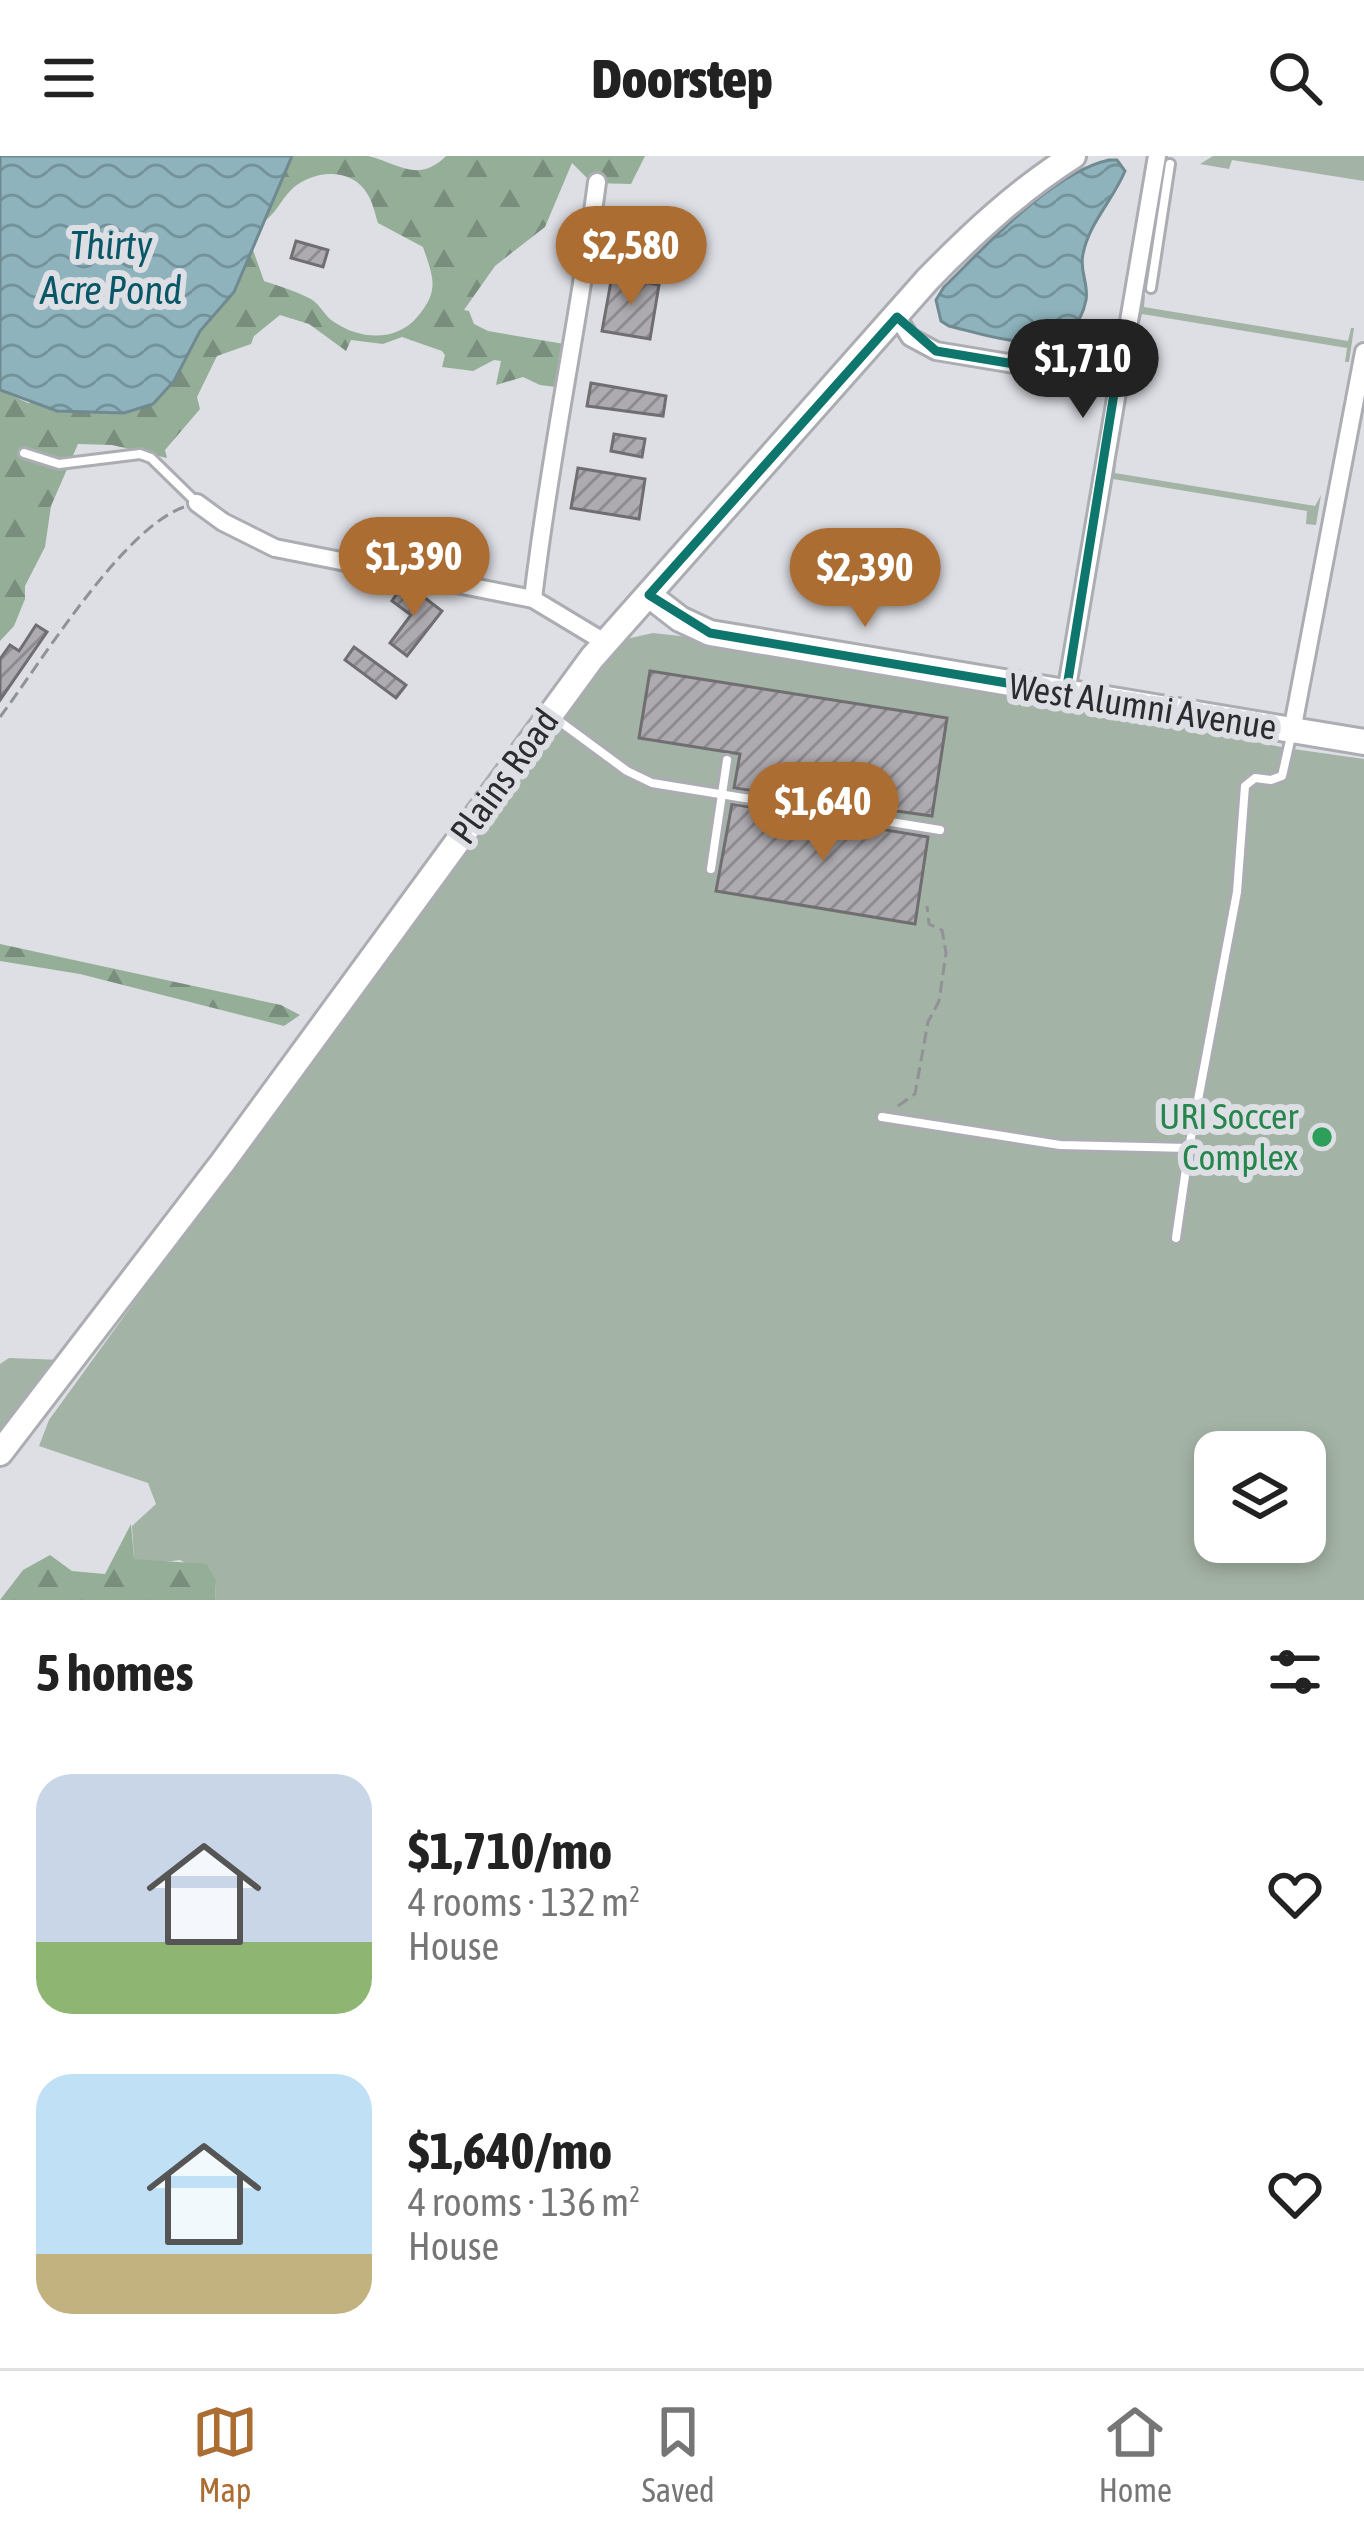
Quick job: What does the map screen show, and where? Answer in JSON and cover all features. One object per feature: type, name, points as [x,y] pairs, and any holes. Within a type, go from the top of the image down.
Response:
[{"type":"street","name":"Plains Road","points":[[0,1453],[223,1162],[549,713],[606,643],[978,228],[1038,178],[1073,156]]},
{"type":"street","points":[[1066,693],[1116,381],[1163,160]]},
{"type":"street","points":[[533,599],[597,182]]},
{"type":"street","points":[[897,317],[910,337],[936,351],[1116,381]]},
{"type":"street","points":[[1292,730],[1364,352]]},
{"type":"street","points":[[197,503],[275,548],[533,599],[606,643]]},
{"type":"street","name":"West Alumni Avenue","points":[[650,595],[680,619],[710,633],[1364,742]]},
{"type":"lane","points":[[1151,288],[1163,160]]},
{"type":"lane","points":[[24,453],[58,464],[140,454],[151,458],[197,503]]},
{"type":"lane","points":[[549,713],[627,771],[652,783],[940,830]]},
{"type":"lane","points":[[1177,1238],[1237,892],[1245,786],[1255,778],[1282,776],[1292,730]]},
{"type":"lane","points":[[711,869],[727,760]]},
{"type":"lane","points":[[882,1117],[1060,1145],[1189,1148]]},
{"type":"path","points":[[0,717],[131,541],[166,514],[197,503]]},
{"type":"path","points":[[882,1117],[915,1094],[928,1022],[939,1000],[946,952],[942,930],[929,924],[927,906]]},
{"type":"highlighted area","points":[[897,317],[936,351],[1116,381],[1066,693],[710,633],[649,595]]},
{"type":"green space","points":[[292,156],[368,156],[417,170],[446,156],[645,156],[631,184],[592,183],[572,163],[545,227],[495,266],[464,310],[474,324],[488,331],[570,345],[564,388],[523,377],[496,385],[501,361],[473,371],[442,367],[442,351],[402,337],[383,344],[351,340],[346,351],[309,324],[280,315],[251,344],[217,356],[197,397],[200,409],[165,450],[167,458],[112,445],[78,444],[51,506],[45,547],[25,586],[25,599],[14,626],[0,641],[0,390],[28,403],[174,381],[200,331],[234,292],[253,250],[264,281],[309,298],[331,319],[356,333],[390,334],[410,324],[425,307],[433,283],[423,247],[378,223],[368,195],[352,179],[331,174],[310,178],[291,190],[266,220]]},
{"type":"green space","points":[[1213,156],[1364,156],[1364,181],[1232,160],[1229,169],[1200,164]]},
{"type":"green space","points":[[1141,295],[1145,295],[1144,307],[1348,341],[1354,328],[1349,362],[1345,362],[1347,348],[1142,314],[1139,325]]},
{"type":"green space","points":[[1113,460],[1115,473],[1315,506],[1321,495],[1316,525],[1306,524],[1307,511],[1113,479],[1108,490]]},
{"type":"green space","points":[[653,633],[804,650],[1286,748],[1364,759],[1364,1600],[215,1600],[216,1581],[180,1560],[134,1559],[132,1526],[156,1504],[148,1483],[39,1446],[49,1420],[599,660],[626,639]]},
{"type":"green space","points":[[0,944],[281,1005],[300,1015],[284,1026],[80,974],[0,961]]},
{"type":"green space","points":[[9,1358],[63,1360],[0,1451],[0,1364]]},
{"type":"green space","points":[[131,1524],[134,1559],[207,1564],[216,1581],[215,1600],[0,1600],[23,1570],[50,1555],[72,1571],[105,1574]]},
{"type":"water","name":"Thirty Acre Pond","points":[[0,156],[292,156],[234,292],[200,331],[174,381],[153,404],[124,413],[57,411],[0,390]]},
{"type":"water","points":[[1117,160],[1125,171],[1086,243],[1082,260],[1086,300],[1078,321],[1065,334],[1029,342],[1008,340],[941,321],[936,300],[944,287],[999,232],[1042,195]]},
{"type":"building","points":[[296,241],[328,250],[323,267],[291,258]]},
{"type":"building","points":[[612,276],[659,285],[650,339],[602,331]]},
{"type":"building","points":[[591,383],[666,396],[663,416],[587,406]]},
{"type":"building","points":[[614,434],[645,439],[642,457],[611,451]]},
{"type":"building","points":[[578,468],[645,479],[639,519],[571,508]]},
{"type":"building","points":[[402,586],[412,588],[442,611],[407,656],[390,643],[411,615],[392,601]]},
{"type":"building","points":[[36,625],[47,632],[0,700],[0,659],[10,645],[19,651]]},
{"type":"building","points":[[354,647],[406,685],[396,698],[345,660]]},
{"type":"building","points":[[650,671],[947,718],[932,816],[734,788],[740,754],[639,738]]},
{"type":"building","points":[[732,804],[928,837],[915,924],[716,891]]},
{"type":"place","name":"URI Soccer Complex","points":[[1322,1137]]}]
